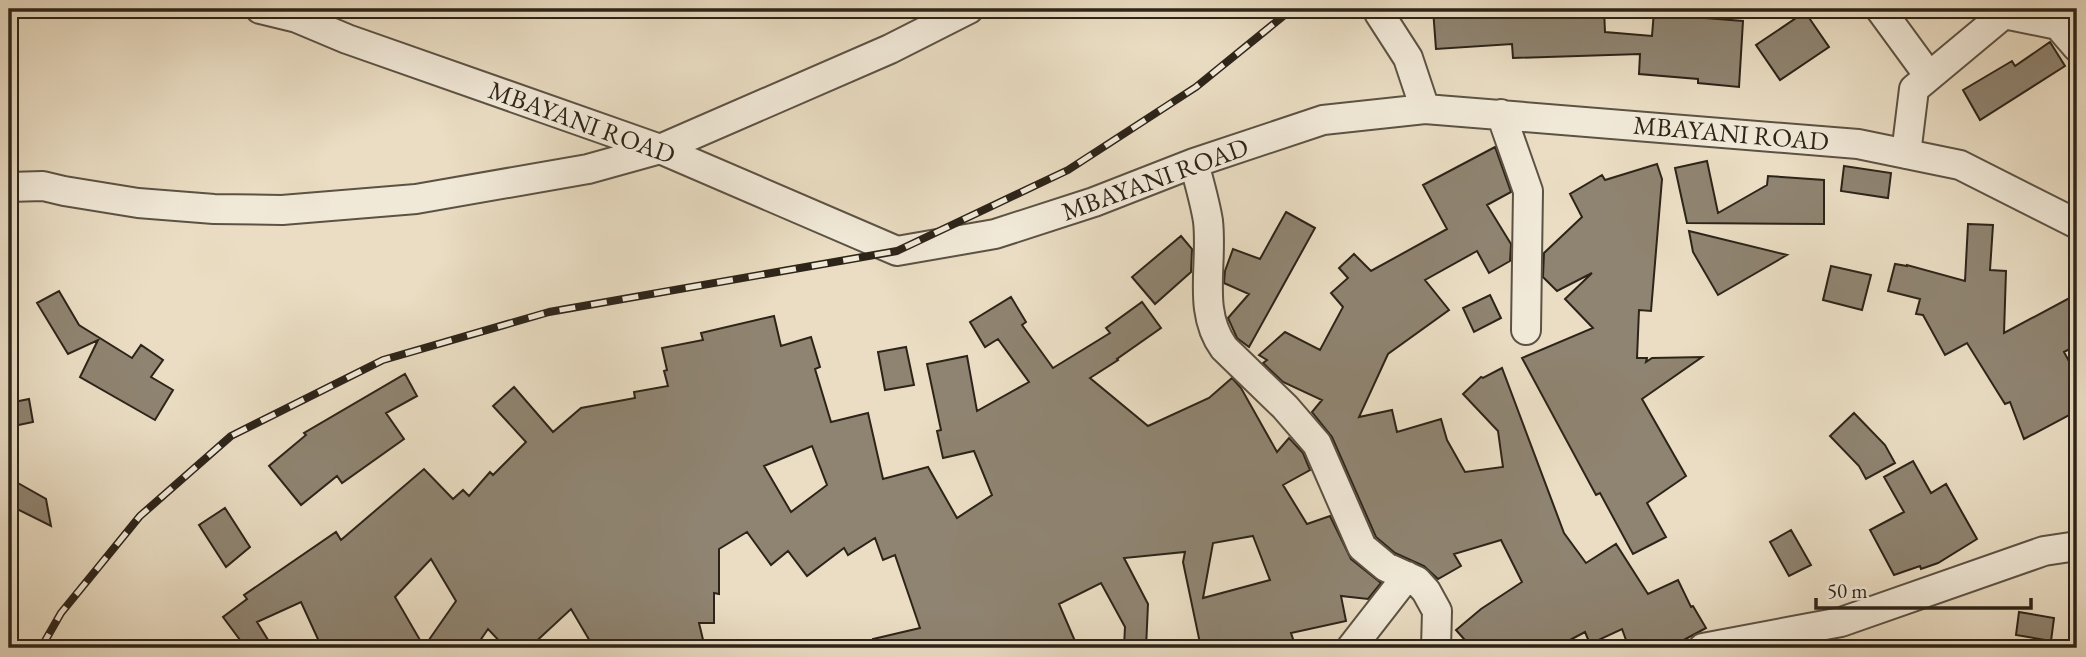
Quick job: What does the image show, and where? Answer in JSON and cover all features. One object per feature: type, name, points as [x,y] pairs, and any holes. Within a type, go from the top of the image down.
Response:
[{"type":"street","name":"MBAYANI ROAD","points":[[260,9],[297,18],[347,39],[660,149],[897,251],[995,234],[1323,120],[1425,109],[1858,144],[1960,165],[2077,224]]},
{"type":"street","points":[[9,187],[43,186],[138,203],[214,209],[282,210],[416,199],[588,169],[660,149],[890,49],[969,9]]},
{"type":"street","points":[[1380,9],[1379,13],[1408,58],[1425,109]]},
{"type":"street","points":[[1880,9],[1929,76]]},
{"type":"street","points":[[1906,154],[1914,89],[2004,15],[2058,25],[2074,38]]},
{"type":"street","points":[[1501,114],[1528,191],[1526,330]]},
{"type":"street","points":[[1194,163],[1208,221],[1208,315],[1213,333],[1317,444],[1362,547],[1386,567],[1417,581],[1426,591],[1437,611],[1436,648]]},
{"type":"street","points":[[1703,648],[1841,622],[2044,551],[2077,546]]},
{"type":"street","points":[[1351,648],[1407,576]]},
{"type":"building","points":[[1433,9],[1604,9],[1605,32],[1652,36],[1654,11],[1743,21],[1739,87],[1698,83],[1698,79],[1639,74],[1640,54],[1513,58],[1512,44],[1436,49]]},
{"type":"building","points":[[1805,12],[1829,47],[1780,80],[1756,45]]},
{"type":"building","points":[[2050,42],[2065,66],[1980,120],[1963,90],[2012,61],[2015,66]]},
{"type":"building","points":[[1495,147],[1511,192],[1487,205],[1511,244],[1510,261],[1489,273],[1477,251],[1425,280],[1449,310],[1388,354],[1359,417],[1392,410],[1397,432],[1441,419],[1447,440],[1465,472],[1503,467],[1498,431],[1463,394],[1481,377],[1502,368],[1564,533],[1586,563],[1616,544],[1648,594],[1678,580],[1691,607],[1693,606],[1706,628],[1669,648],[1629,648],[1622,629],[1590,644],[1585,632],[1555,648],[1472,648],[1456,630],[1481,609],[1522,582],[1501,540],[1454,554],[1461,566],[1438,579],[1424,566],[1395,553],[1376,537],[1332,437],[1312,412],[1322,400],[1283,382],[1263,363],[1267,360],[1259,355],[1285,332],[1320,350],[1343,307],[1331,293],[1348,278],[1339,268],[1354,254],[1371,271],[1447,229],[1423,185]]},
{"type":"building","points":[[1707,161],[1718,213],[1767,185],[1768,176],[1824,180],[1824,224],[1687,223],[1675,168]]},
{"type":"building","points":[[1657,164],[1662,179],[1651,311],[1639,310],[1637,358],[1647,358],[1646,362],[1652,358],[1702,357],[1642,399],[1686,476],[1647,503],[1666,537],[1633,554],[1600,493],[1596,495],[1522,358],[1593,328],[1565,299],[1592,273],[1557,291],[1543,277],[1544,253],[1582,217],[1570,194],[1602,175],[1605,180]]},
{"type":"building","points":[[1844,166],[1891,173],[1888,198],[1841,191]]},
{"type":"building","points":[[1286,212],[1315,228],[1249,347],[1237,338],[1228,318],[1249,294],[1224,283],[1225,271],[1233,249],[1260,259]]},
{"type":"building","points":[[1968,224],[1993,225],[1990,270],[2006,271],[2004,333],[2077,294],[2077,345],[2064,352],[2077,376],[2077,411],[2024,439],[2010,402],[2005,404],[1967,343],[1945,355],[1923,315],[1916,314],[1920,299],[1888,291],[1895,264],[1965,281]]},
{"type":"building","points":[[1689,231],[1787,255],[1718,295],[1693,252]]},
{"type":"building","points":[[1181,236],[1192,249],[1191,272],[1155,304],[1132,277]]},
{"type":"building","points":[[1831,266],[1871,275],[1862,310],[1823,300]]},
{"type":"building","points":[[59,291],[79,325],[132,358],[141,345],[163,360],[151,377],[173,390],[155,420],[80,377],[98,340],[68,354],[37,303]]},
{"type":"building","points":[[1490,295],[1501,318],[1474,332],[1463,308]]},
{"type":"building","points":[[1011,297],[1026,322],[1022,325],[1053,368],[1110,333],[1106,328],[1142,302],[1161,328],[1090,378],[1148,426],[1209,398],[1232,378],[1241,388],[1277,452],[1289,438],[1303,453],[1310,470],[1283,485],[1307,524],[1330,516],[1351,559],[1381,583],[1368,599],[1341,596],[1346,621],[1291,633],[1296,648],[1201,648],[1183,562],[1185,552],[1124,558],[1148,604],[1146,648],[1124,647],[1125,627],[1101,583],[1059,604],[1078,648],[875,648],[873,639],[920,628],[895,555],[883,560],[875,538],[848,555],[844,548],[807,576],[788,551],[771,565],[747,532],[719,549],[719,594],[714,593],[714,623],[699,623],[705,648],[594,648],[571,609],[529,648],[506,648],[488,629],[475,648],[322,648],[301,602],[257,622],[273,648],[246,648],[223,617],[247,599],[244,595],[336,532],[341,540],[424,469],[453,499],[463,490],[469,496],[490,472],[493,475],[526,442],[493,406],[514,387],[553,432],[581,408],[635,398],[634,392],[668,386],[662,348],[703,340],[701,333],[774,316],[781,346],[811,337],[820,367],[815,369],[831,422],[868,413],[883,479],[928,467],[957,518],[992,495],[974,451],[943,458],[937,431],[941,430],[927,364],[967,356],[977,411],[1029,382],[998,339],[985,347],[970,322]],"holes":[[[812,446],[827,485],[791,512],[764,466]],[[1253,536],[1270,580],[1203,598],[1213,543]],[[431,559],[456,601],[424,647],[395,597]]]},
{"type":"building","points":[[906,347],[914,385],[885,390],[878,352]]},
{"type":"building","points":[[405,374],[417,396],[386,413],[404,439],[342,483],[337,476],[301,505],[269,466],[306,435],[304,433]]},
{"type":"building","points":[[29,399],[33,422],[9,427],[9,403]]},
{"type":"building","points":[[1854,413],[1885,445],[1895,463],[1866,479],[1859,466],[1830,436]]},
{"type":"building","points":[[1913,461],[1931,493],[1946,484],[1977,539],[1938,563],[1894,575],[1870,530],[1904,512],[1884,477]]},
{"type":"building","points":[[9,478],[46,499],[51,526],[9,505]]},
{"type":"building","points":[[225,508],[250,547],[226,567],[199,525]]},
{"type":"building","points":[[1791,530],[1811,565],[1789,576],[1770,542]]},
{"type":"building","points":[[2019,612],[2054,618],[2051,641],[2016,635]]},
{"type":"railway","points":[[41,648],[61,613],[140,516],[231,436],[383,360],[549,312],[897,251],[1068,170],[1196,87],[1292,9]]}]
